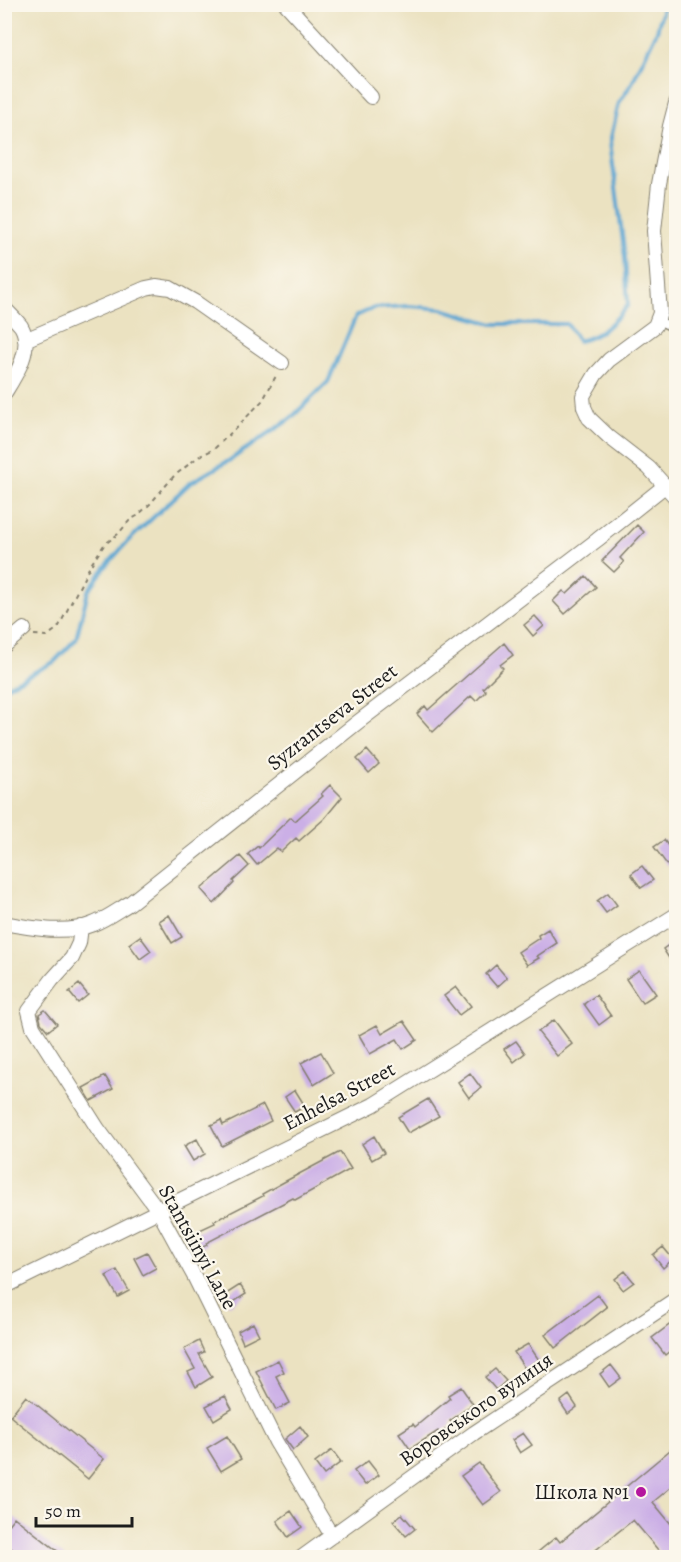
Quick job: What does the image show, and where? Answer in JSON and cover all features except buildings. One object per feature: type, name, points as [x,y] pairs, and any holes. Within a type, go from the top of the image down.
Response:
[{"type":"street","points":[[286,4],[371,97]]},
{"type":"street","points":[[676,103],[659,184],[654,231],[660,313],[655,326],[609,360],[596,374],[583,396],[584,407],[589,418],[649,468],[676,498]]},
{"type":"street","points":[[25,340],[146,288],[156,286],[170,288],[195,302],[282,363]]},
{"type":"street","points":[[4,308],[22,327],[25,340],[19,371],[4,394]]},
{"type":"street","name":"Syzrantseva Street","points":[[4,923],[48,929],[81,927],[94,924],[130,903],[358,722],[666,485]]},
{"type":"street","points":[[4,646],[24,629]]},
{"type":"street","name":"Enhelsa Street","points":[[4,1287],[373,1105],[676,915]]},
{"type":"street","name":"Stantsiinyi Lane","points":[[81,927],[72,958],[29,1011],[33,1027],[98,1129],[158,1210],[194,1276],[276,1443],[332,1536]]},
{"type":"street","name":"Воровського вулиця","points":[[301,1557],[474,1433],[676,1299]]},
{"type":"lane","points":[[657,320],[676,329]]},
{"type":"path","points":[[24,629],[39,637],[53,633],[58,628],[104,544],[150,504],[174,476],[198,457],[214,449],[252,411],[269,391],[282,363]]},
{"type":"waterway","points":[[4,688],[54,662],[76,639],[88,591],[128,541],[190,483],[230,460],[290,419],[328,382],[356,316],[374,308],[410,306],[442,309],[493,324],[567,324],[578,341],[600,332],[617,317],[628,305],[625,257],[610,142],[619,103],[632,83],[657,31],[664,4]]},
{"type":"place","name":"Школа №1","points":[[641,1492]]}]
